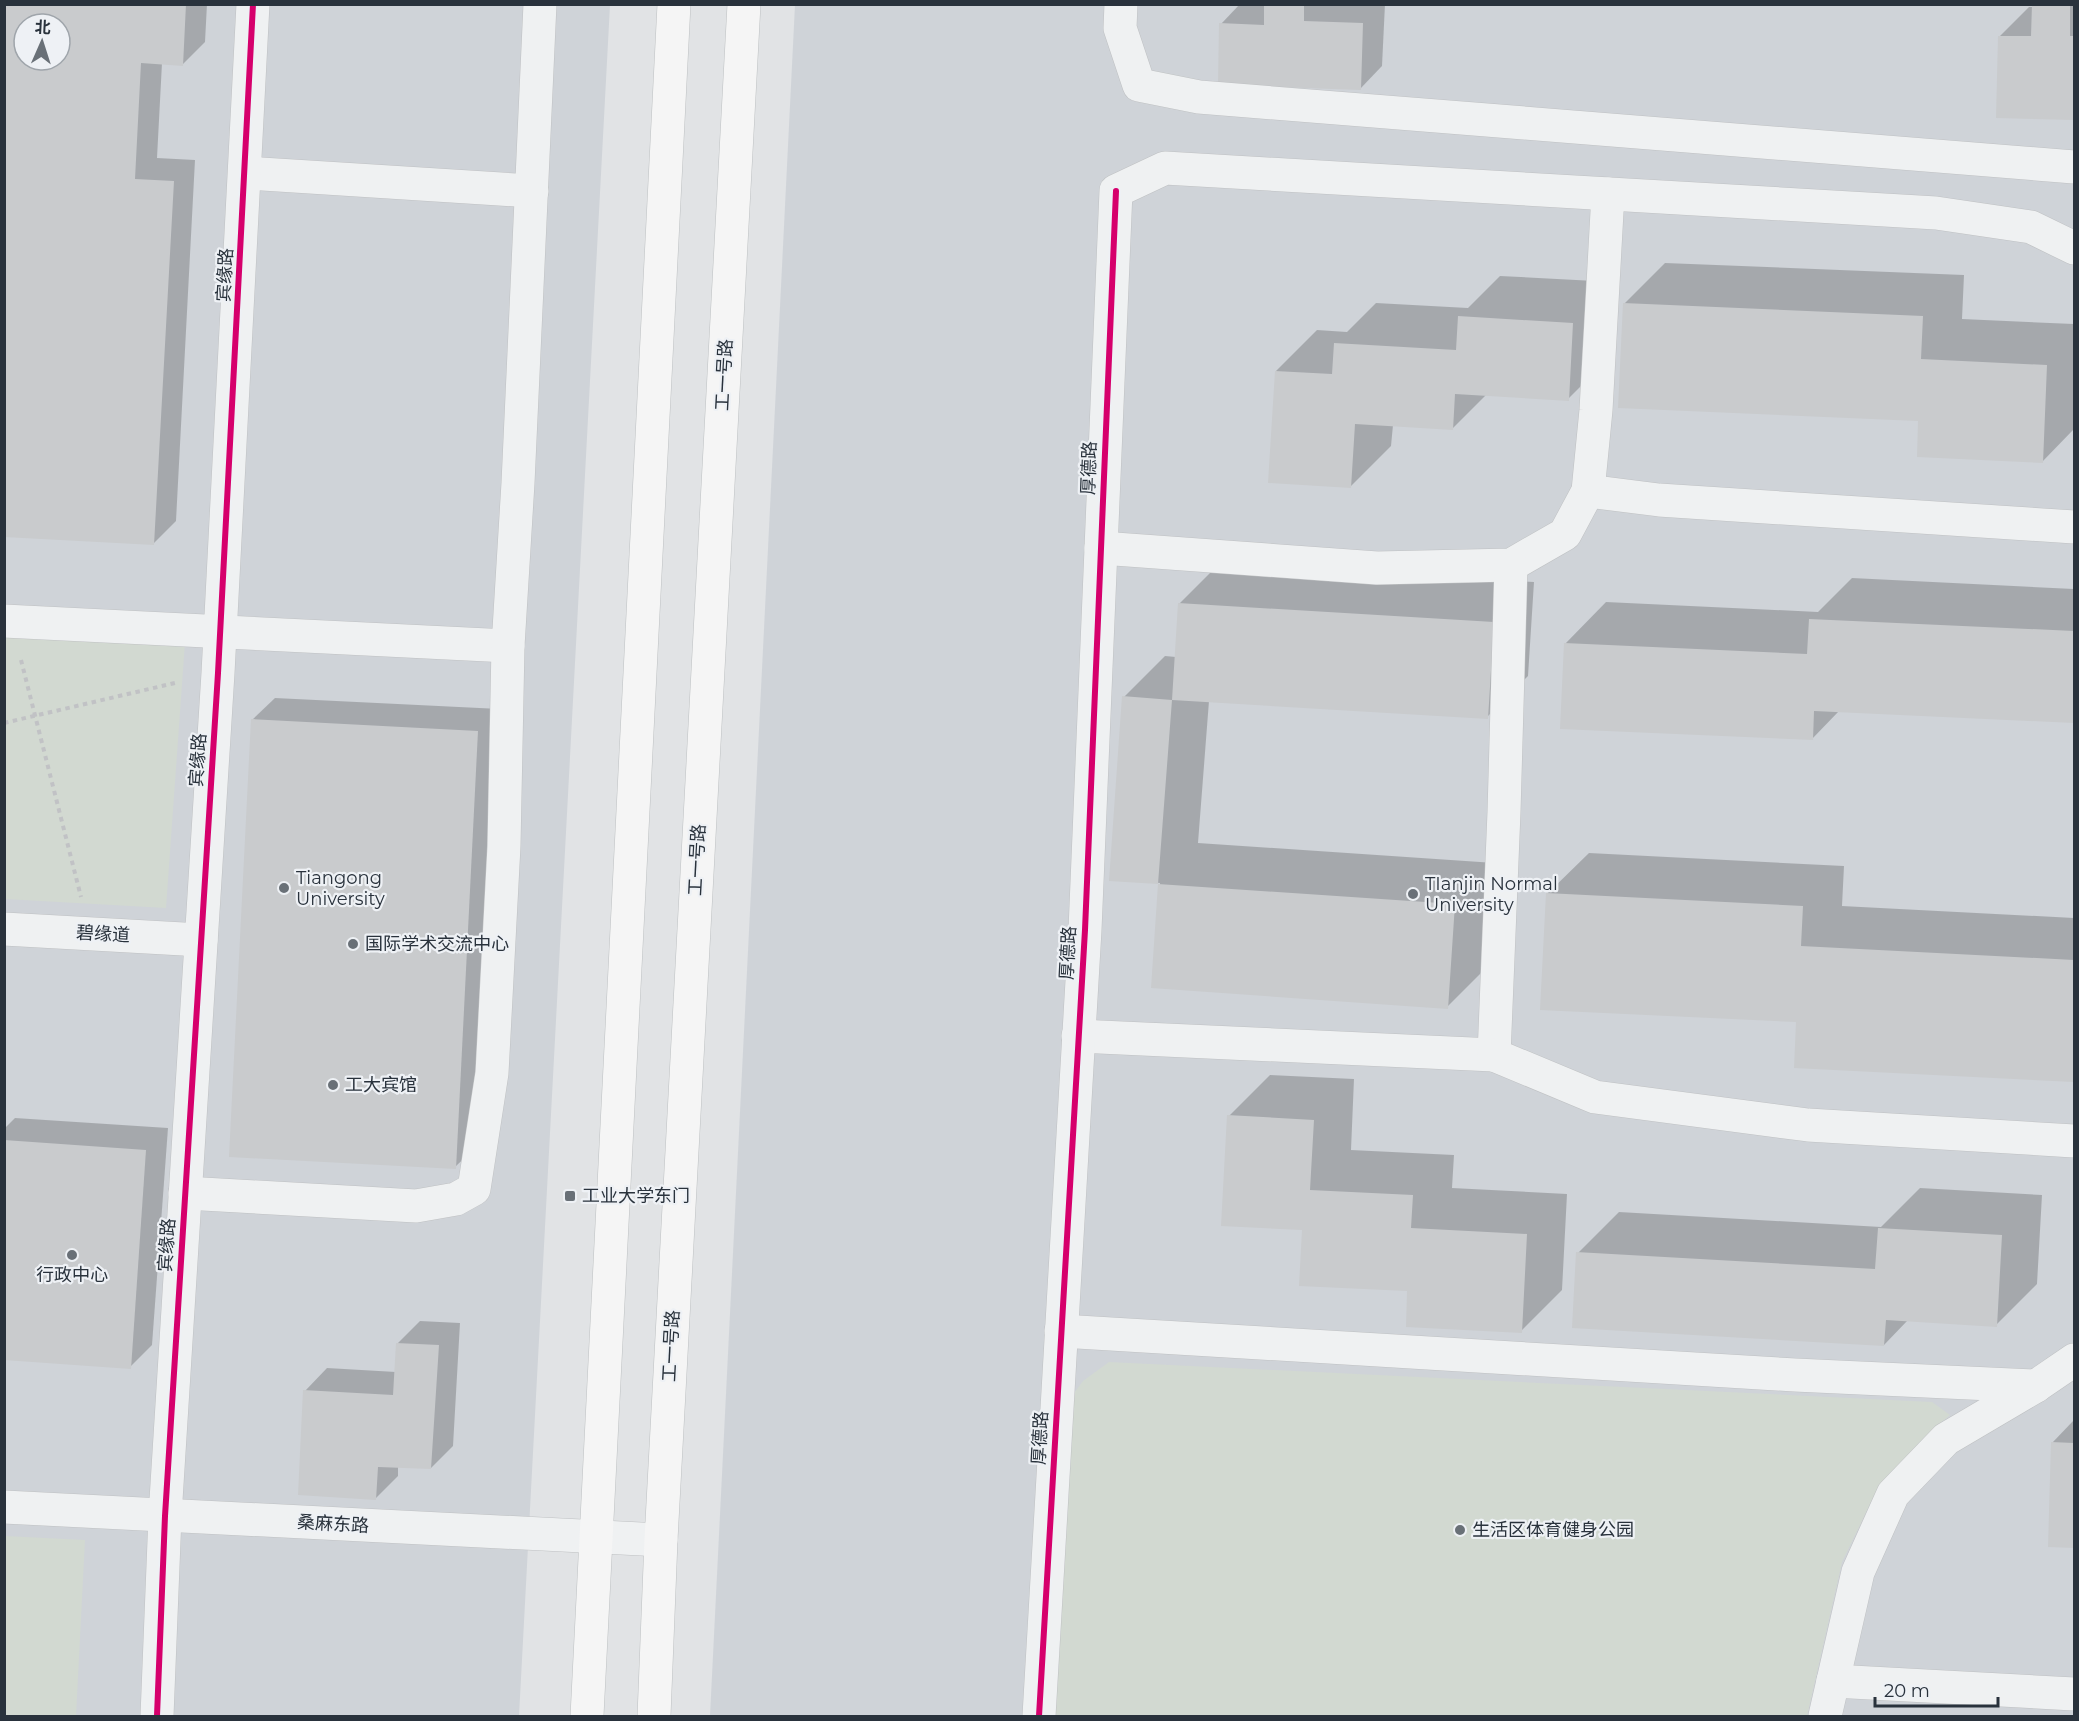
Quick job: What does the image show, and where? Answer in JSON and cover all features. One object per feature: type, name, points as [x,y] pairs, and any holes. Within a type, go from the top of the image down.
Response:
[{"type":"main road","points":[[586,1716],[675,4]]},
{"type":"main road","name":"工一号路","points":[[654,1716],[661,1540],[744,4]]},
{"type":"street","name":"宾缘路","points":[[157,1716],[165,1516],[221,631],[253,4]]},
{"type":"street","points":[[185,1193],[416,1206],[456,1199],[474,1189],[492,1073],[504,846],[508,646],[518,494],[540,4]]},
{"type":"street","points":[[1121,4],[1120,28],[1139,85],[1199,97],[2074,168]]},
{"type":"street","name":"厚德路","points":[[1039,1716],[1085,918],[1116,191],[1165,168],[1608,194]]},
{"type":"street","points":[[245,173],[532,191]]},
{"type":"street","points":[[1101,548],[1377,568],[1511,565],[1565,534],[1588,491],[1596,410],[1608,194],[1936,213],[2031,227],[2074,248]]},
{"type":"street","points":[[1588,491],[1681,501],[2074,527]]},
{"type":"street","points":[[1494,1055],[1511,565]]},
{"type":"street","points":[[8,621],[508,646]]},
{"type":"street","name":"碧缘道","points":[[4,929],[201,940]]},
{"type":"street","points":[[1078,1036],[1494,1055],[1595,1097],[1808,1125],[2074,1142]]},
{"type":"street","points":[[1061,1331],[1795,1375],[2036,1386]]},
{"type":"street","points":[[1825,1716],[1858,1572],[1893,1494],[1946,1439],[2036,1386],[2074,1360]]},
{"type":"street","name":"桑麻东路","points":[[4,1507],[661,1540]]},
{"type":"street","points":[[1833,1681],[2074,1694]]},
{"type":"path","points":[[8,621],[35,716],[90,934]]},
{"type":"path","points":[[4,723],[218,673]]},
{"type":"shaded area","name":"Tiangong University","points":[[5,5],[610,5],[519,1716],[5,1716]]},
{"type":"shaded area","name":"TIanjin Normal University","points":[[795,5],[2074,5],[2074,1716],[710,1716]]},
{"type":"shaded area","points":[[4,635],[185,642],[166,908],[5,899]]},
{"type":"shaded area","name":"生活区体育健身公园","points":[[1109,1362],[1932,1402],[1950,1415],[1927,1435],[1873,1498],[1842,1562],[1807,1716],[1051,1716],[1069,1400],[1083,1381]]},
{"type":"shaded area","points":[[5,1536],[85,1540],[76,1716],[5,1716]]},
{"type":"building","points":[[4,4],[186,4],[183,66],[141,63],[135,179],[174,181],[154,545],[4,537]]},
{"type":"building","points":[[1264,4],[1304,4],[1304,21],[1363,23],[1361,90],[1218,85],[1219,23],[1264,25]]},
{"type":"building","points":[[2032,4],[2070,4],[2070,36],[2074,36],[2074,120],[1996,118],[1998,36],[2031,36]]},
{"type":"building","points":[[1623,303],[1923,316],[1921,359],[2047,365],[2043,463],[1917,457],[1918,421],[1618,408]]},
{"type":"building","points":[[1458,316],[1573,323],[1569,401],[1455,394],[1453,430],[1355,424],[1351,488],[1268,483],[1275,371],[1332,374],[1334,343],[1456,350]]},
{"type":"building","points":[[1178,603],[1494,622],[1488,719],[1172,700]]},
{"type":"building","points":[[1809,619],[2074,631],[2074,723],[1814,711],[1813,740],[1560,729],[1564,643],[1807,654]]},
{"type":"building","points":[[1122,696],[1172,700],[1158,884],[1109,881]]},
{"type":"building","name":"国际学术交流中心","points":[[251,719],[478,731],[456,1169],[229,1157]]},
{"type":"building","points":[[1158,884],[1455,904],[1448,1009],[1151,988]]},
{"type":"building","points":[[1546,893],[1803,906],[1801,946],[2074,960],[2074,1082],[1794,1068],[1796,1022],[1540,1010]]},
{"type":"building","points":[[1227,1115],[1314,1120],[1310,1190],[1413,1195],[1411,1228],[1527,1234],[1522,1333],[1406,1327],[1407,1291],[1299,1286],[1302,1230],[1221,1226]]},
{"type":"building","name":"行政中心","points":[[4,1140],[146,1150],[131,1369],[4,1360]]},
{"type":"building","points":[[1878,1228],[2002,1235],[1997,1327],[1886,1320],[1884,1346],[1572,1328],[1576,1252],[1875,1269]]},
{"type":"building","points":[[396,1343],[439,1345],[431,1469],[378,1467],[376,1500],[298,1495],[303,1390],[393,1395]]},
{"type":"building","points":[[2051,1442],[2074,1443],[2074,1548],[2048,1547]]},
{"type":"cycle path","points":[[157,1716],[165,1516],[218,673],[253,4]]},
{"type":"cycle path","points":[[1039,1716],[1085,930],[1116,191]]},
{"type":"place","name":"Tiangong University","points":[[284,888]]},
{"type":"place","name":"TIanjin Normal University","points":[[1413,894]]},
{"type":"place","name":"国际学术交流中心","points":[[353,944]]},
{"type":"place","name":"工大宾馆","points":[[333,1085]]},
{"type":"place","name":"工业大学东门","points":[[570,1196]]},
{"type":"place","name":"行政中心","points":[[72,1255]]},
{"type":"place","name":"生活区体育健身公园","points":[[1460,1530]]}]
